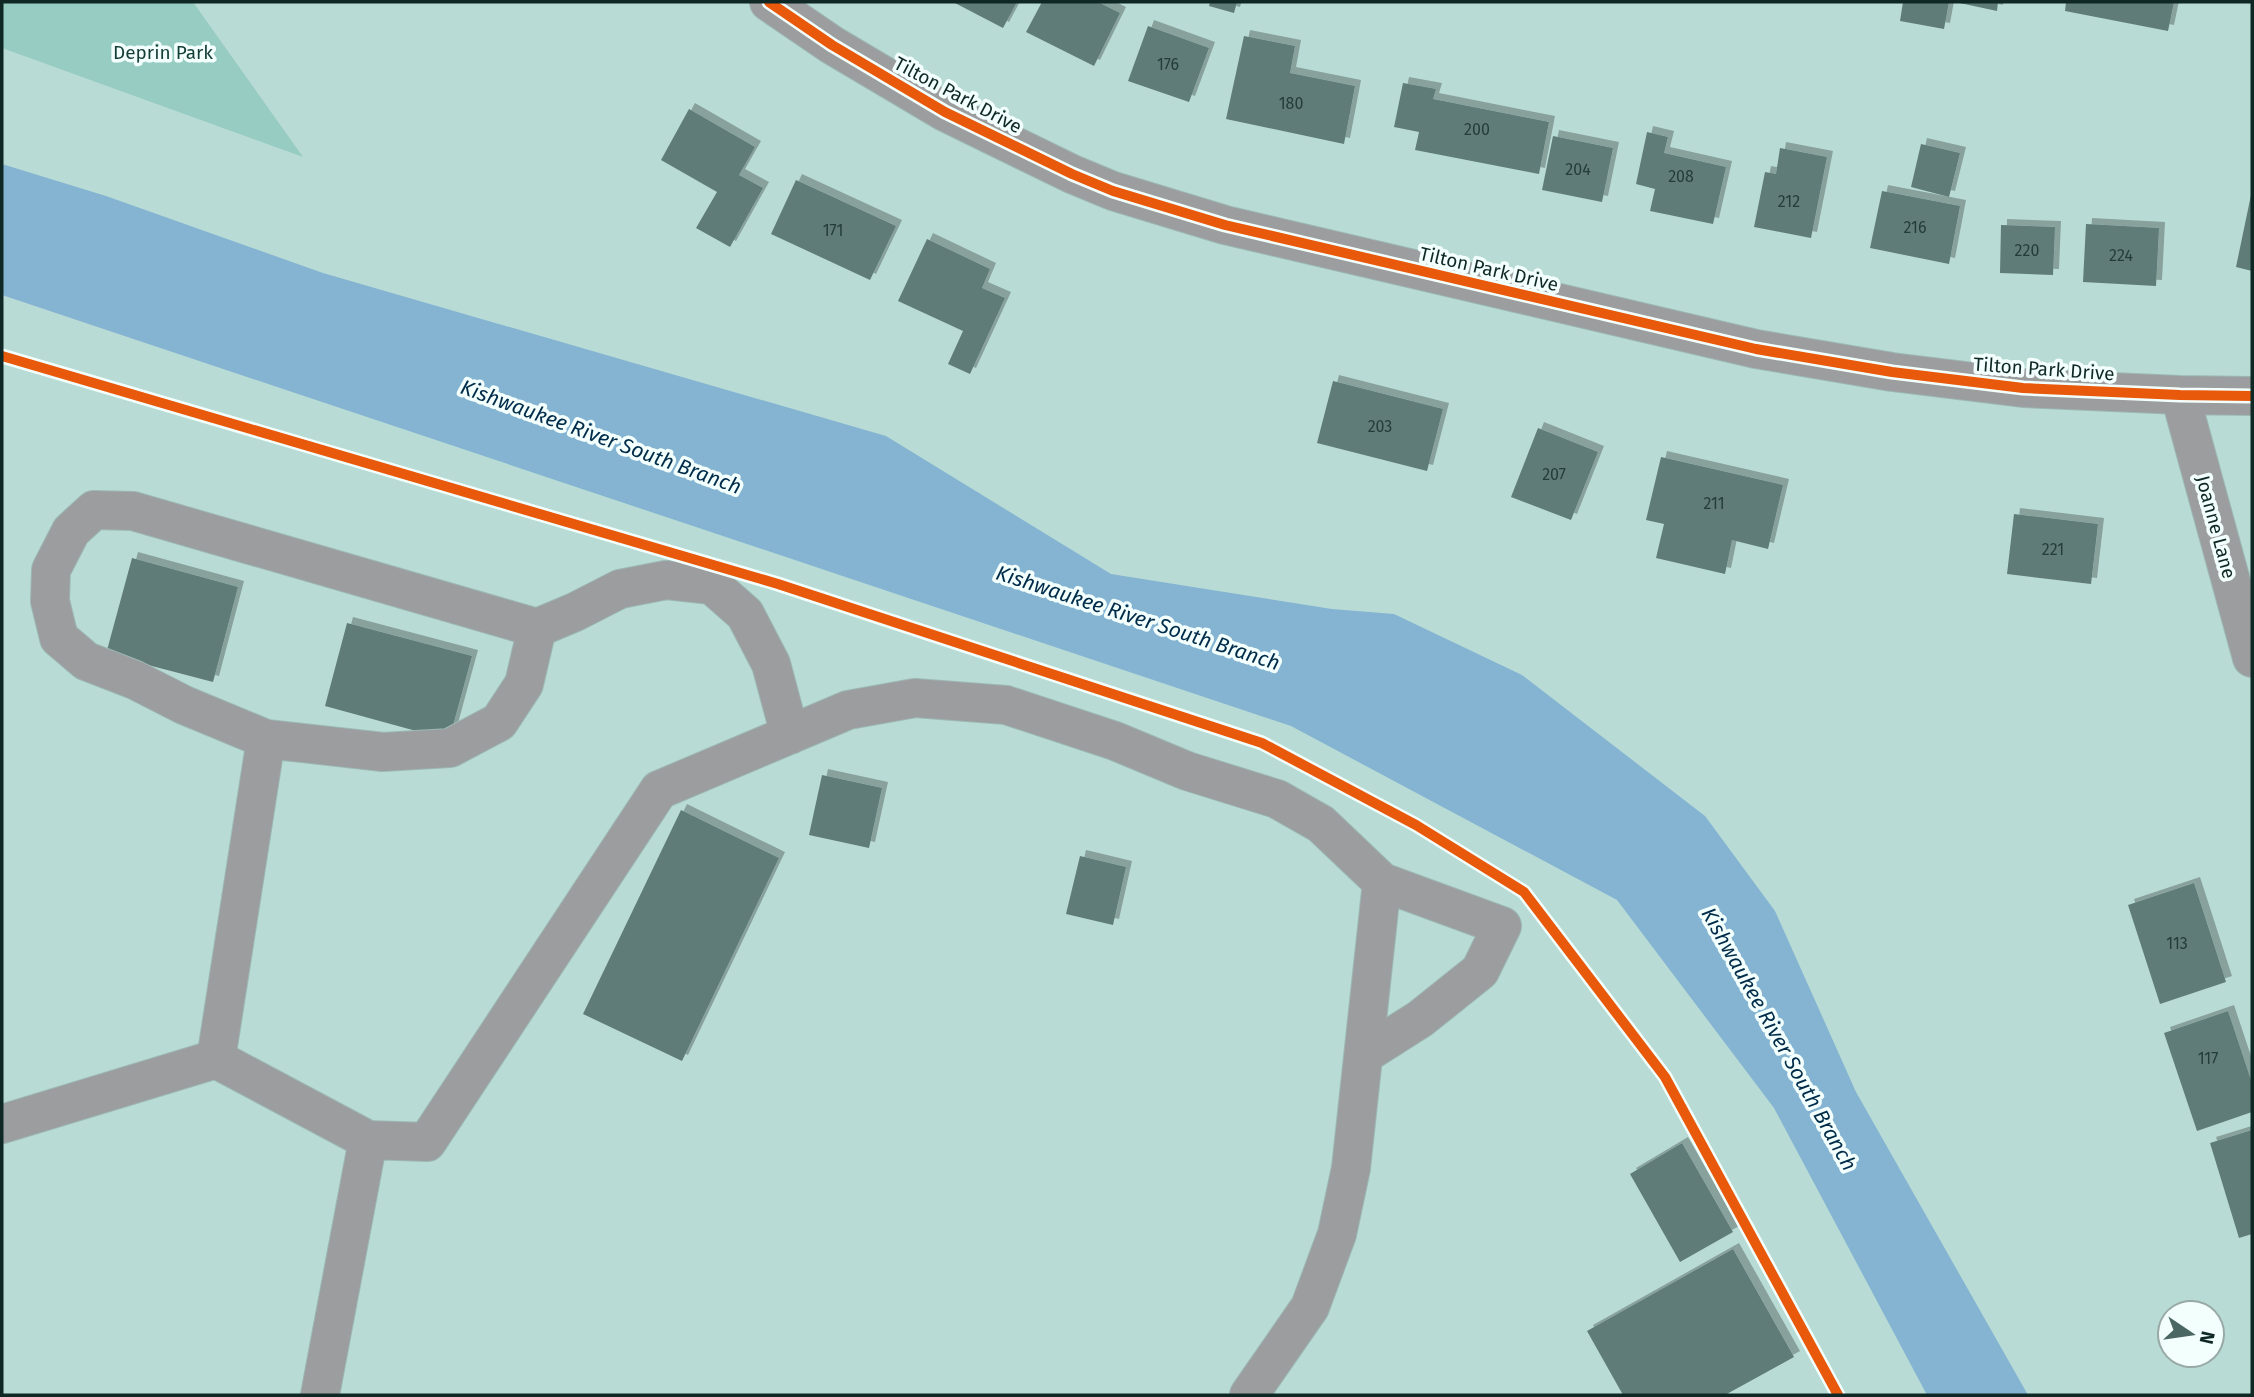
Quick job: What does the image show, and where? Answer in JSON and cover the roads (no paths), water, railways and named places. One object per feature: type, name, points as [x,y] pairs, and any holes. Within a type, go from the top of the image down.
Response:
[{"type":"street","name":"Tilton Park Drive","points":[[769,2],[832,45],[945,112],[1113,191],[1225,225],[1756,349],[1892,372],[2023,387],[2252,396]]},
{"type":"street","name":"Joanne Lane","points":[[2180,395],[2252,658]]},
{"type":"street","points":[[537,628],[524,684],[499,722],[450,748],[383,752],[266,739],[86,661],[59,638],[50,601],[51,570],[71,531],[94,510],[133,511],[537,628],[620,589],[666,580],[712,585],[745,614],[771,664],[790,735]]},
{"type":"street","points":[[2,1124],[216,1059],[368,1140],[426,1142],[659,790],[848,710],[915,698],[1006,705],[1115,741],[1186,771],[1277,799],[1321,824],[1382,881],[1502,926],[1480,971],[1420,1018],[1365,1054]]},
{"type":"street","points":[[216,1059],[266,739]]},
{"type":"street","points":[[1249,1395],[1310,1307],[1337,1234],[1351,1168],[1382,881]]},
{"type":"street","points":[[320,1395],[368,1140]]},
{"type":"water","name":"Kishwaukee River South Branch","points":[[2,164],[106,196],[323,273],[886,436],[1111,574],[1332,609],[1394,614],[1522,675],[1705,816],[1775,911],[1856,1092],[2028,1395],[1927,1395],[1774,1108],[1617,900],[1291,726],[2,295]]},
{"type":"park label","name":"Deprin Park","points":[[163,52]]}]
